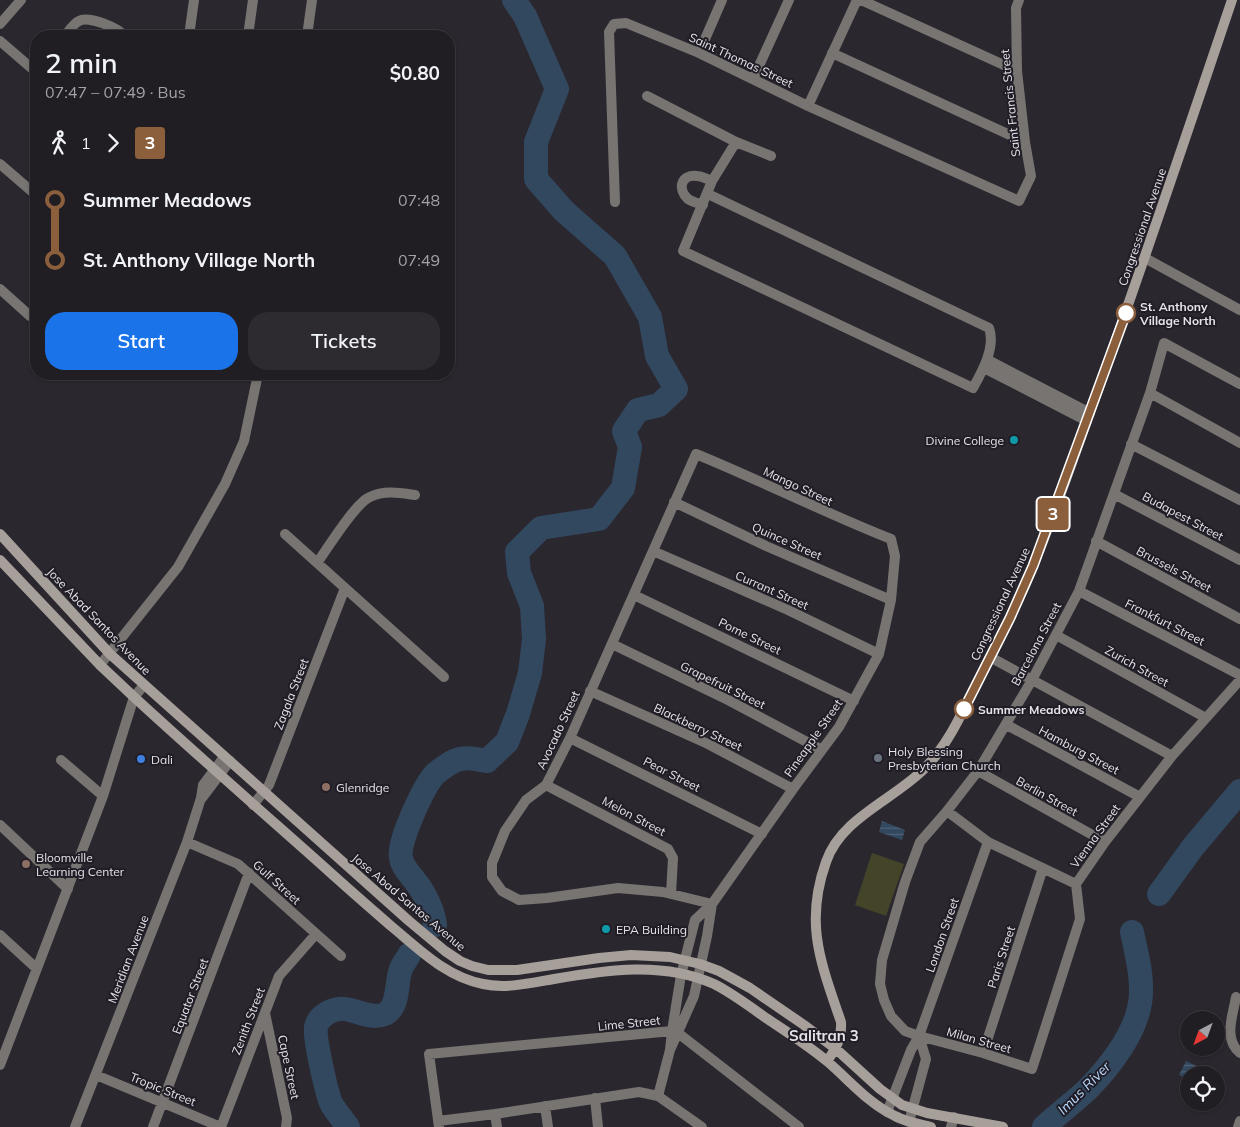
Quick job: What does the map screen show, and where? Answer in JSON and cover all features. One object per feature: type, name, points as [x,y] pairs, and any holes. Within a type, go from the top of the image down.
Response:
[{"type":"main road","name":"Congressional Avenue","points":[[827,1061],[836,1049],[842,1030],[816,944],[814,921],[821,876],[827,858],[836,842],[849,828],[911,781],[947,741],[990,657],[1033,566],[1145,258],[1232,0]]},
{"type":"main road","name":"Jose Abad Santos Avenue","points":[[1,539],[110,654],[445,951],[472,966],[502,971],[631,955],[670,958],[700,964],[750,988],[836,1049],[892,1098],[913,1109],[952,1122],[1000,1126]]},
{"type":"main road","points":[[0,560],[100,665],[134,697],[253,805],[435,963],[468,980],[499,986],[629,969],[648,969],[697,978],[714,984],[742,1001],[827,1061],[872,1102],[887,1112],[909,1122],[931,1127]]},
{"type":"street","points":[[0,24],[21,0]]},
{"type":"street","points":[[249,30],[253,0]]},
{"type":"street","points":[[308,30],[312,0]]},
{"type":"street","points":[[754,79],[789,0]]},
{"type":"street","points":[[808,106],[857,0]]},
{"type":"street","points":[[862,0],[1017,71]]},
{"type":"street","name":"Saint Francis Street","points":[[1019,0],[1016,8],[1017,71],[1031,176],[1019,200]]},
{"type":"street","points":[[190,30],[193,1]]},
{"type":"street","points":[[699,52],[720,1]]},
{"type":"street","points":[[70,30],[78,21],[88,19],[118,30]]},
{"type":"street","name":"Saint Thomas Street","points":[[615,202],[609,32],[614,24],[626,23],[699,52],[808,106],[1019,200]]},
{"type":"street","points":[[0,41],[30,67]]},
{"type":"street","points":[[832,52],[1025,142]]},
{"type":"street","points":[[647,96],[736,142],[771,156]]},
{"type":"street","points":[[708,194],[989,328],[990,336],[986,364],[973,388],[683,251],[712,181],[736,142]]},
{"type":"street","points":[[0,164],[30,190]]},
{"type":"street","points":[[702,205],[693,202],[684,194],[681,186],[683,180],[688,177],[697,176],[712,181]]},
{"type":"street","points":[[1145,258],[1239,307]]},
{"type":"street","points":[[0,289],[30,316]]},
{"type":"street","name":"Barcelona Street","points":[[919,1036],[905,1031],[892,1016],[884,1000],[880,984],[882,960],[905,882],[920,842],[978,771],[1032,680],[1078,591],[1150,393],[1164,343],[1240,384]]},
{"type":"street","points":[[986,364],[1088,417]]},
{"type":"street","points":[[100,665],[178,567],[225,484],[244,441],[257,380]]},
{"type":"street","points":[[1150,393],[1240,443]]},
{"type":"street","points":[[1131,444],[1240,500]]},
{"type":"street","name":"Avocado Street","points":[[696,454],[570,738],[546,785],[526,800],[505,831],[492,863],[492,877],[502,891],[519,900],[618,888],[672,894],[712,904]]},
{"type":"street","name":"Mango Street","points":[[696,454],[742,473],[829,514],[890,539]]},
{"type":"street","points":[[317,563],[359,506],[369,497],[390,492],[415,495]]},
{"type":"street","name":"Budapest Street","points":[[1114,494],[1240,560]]},
{"type":"street","name":"Quince Street","points":[[674,502],[766,546],[891,600]]},
{"type":"street","points":[[285,534],[444,677]]},
{"type":"street","name":"Pineapple Street","points":[[675,1032],[681,975],[695,920],[712,904],[839,727],[879,654],[891,600],[895,556],[890,539]]},
{"type":"street","name":"Brussels Street","points":[[1096,541],[1240,619]]},
{"type":"street","name":"Currant Street","points":[[653,551],[788,610],[879,654]]},
{"type":"street","name":"Zagala Street","points":[[253,805],[269,786],[345,588]]},
{"type":"street","name":"Frankfurt Street","points":[[1078,591],[1240,675]]},
{"type":"street","name":"Pome Street","points":[[634,595],[854,701]]},
{"type":"street","name":"Zurich Street","points":[[1056,635],[1206,718]]},
{"type":"street","name":"Grapefruit Street","points":[[612,644],[728,700],[822,750]]},
{"type":"street","points":[[990,657],[1172,756]]},
{"type":"street","name":"Vienna Street","points":[[1032,1068],[1080,919],[1076,884],[1105,842],[1172,756],[1240,680]]},
{"type":"street","points":[[0,1064],[103,796],[134,697],[144,685]]},
{"type":"street","name":"Blackberry Street","points":[[590,691],[708,744],[793,789]]},
{"type":"street","name":"Hamburg Street","points":[[1006,724],[1140,797]]},
{"type":"street","name":"Pear Street","points":[[570,738],[762,834]]},
{"type":"street","name":"Meridian Avenue","points":[[76,1127],[187,842],[201,798],[203,785],[227,759]]},
{"type":"street","points":[[61,760],[103,796]]},
{"type":"street","name":"Berlin Street","points":[[978,771],[1105,842]]},
{"type":"street","name":"Melon Street","points":[[546,785],[668,849],[673,858],[672,894]]},
{"type":"street","points":[[947,811],[988,842],[1076,884]]},
{"type":"street","points":[[0,825],[68,889]]},
{"type":"street","name":"Gulf Street","points":[[187,842],[238,864],[341,956]]},
{"type":"street","name":"London Street","points":[[887,1112],[911,1050],[919,1036],[988,842]]},
{"type":"street","name":"Paris Street","points":[[983,1053],[1043,868]]},
{"type":"street","name":"Equator Street","points":[[153,1127],[249,873]]},
{"type":"street","name":"Pineapple Street","points":[[675,1032],[694,996],[712,904]]},
{"type":"street","name":"Zenith Street","points":[[221,1127],[278,976],[316,934]]},
{"type":"street","points":[[0,935],[36,968]]},
{"type":"street","points":[[1236,997],[1230,1042],[1240,1053]]},
{"type":"street","name":"Cape Street","points":[[265,1012],[287,1118],[286,1127]]},
{"type":"street","points":[[658,1096],[675,1032]]},
{"type":"street","name":"Lime Street","points":[[438,1124],[429,1054],[675,1032],[799,1127]]},
{"type":"street","points":[[909,1122],[926,1059],[919,1036]]},
{"type":"street","name":"Milan Street","points":[[919,1036],[1032,1068]]},
{"type":"street","name":"Tropic Street","points":[[96,1075],[221,1127]]},
{"type":"street","points":[[438,1124],[639,1092],[658,1096],[702,1127]]},
{"type":"street","points":[[595,1098],[598,1127]]},
{"type":"street","points":[[545,1106],[548,1127]]},
{"type":"street","points":[[495,1114],[497,1127]]},
{"type":"street","points":[[1238,1127],[1240,1121]]},
{"type":"green space","points":[[872,853],[904,864],[886,916],[855,905]]},
{"type":"water","points":[[882,821],[905,830],[902,840],[879,832]]},
{"type":"water","points":[[1186,1061],[1196,1066],[1184,1066]]},
{"type":"waterway","points":[[435,925],[425,896],[402,861],[403,840],[418,802],[435,774],[458,759],[470,758],[487,761],[507,742],[518,714],[530,673],[534,639],[532,606],[519,573],[517,552],[541,528],[599,519],[623,488],[630,447],[624,431],[638,410],[659,405],[676,389],[657,356],[650,317],[615,256],[564,211],[536,179],[536,142],[557,89],[525,16],[514,0]]},
{"type":"waterway","name":"Imus River","points":[[1159,894],[1193,847],[1240,791]]},
{"type":"waterway","name":"Imus River","points":[[1044,1127],[1083,1094],[1097,1079],[1123,1045],[1136,1019],[1141,985],[1140,970],[1132,932]]},
{"type":"waterway","points":[[348,1127],[332,1105],[324,1079],[316,1033],[317,1023],[325,1015],[339,1009],[373,1016],[385,1014],[393,1006],[402,966],[409,955]]},
{"type":"bus line","name":"3","points":[[964,709],[1010,618],[1033,566],[1126,313]]},
{"type":"place","name":"St. Anthony Village North","points":[[1126,313]]},
{"type":"place","name":"Divine College","points":[[1014,440]]},
{"type":"place","name":"Summer Meadows","points":[[964,709]]},
{"type":"place","name":"Holy Blessing Presbyterian Church","points":[[878,758]]},
{"type":"place","name":"Dali","points":[[141,759]]},
{"type":"place","name":"Glenridge","points":[[326,787]]},
{"type":"place","name":"Bloomville Learning Center","points":[[26,864]]},
{"type":"place","name":"EPA Building","points":[[606,929]]},
{"type":"district","name":"Salitran 3","points":[[824,1035]]}]
